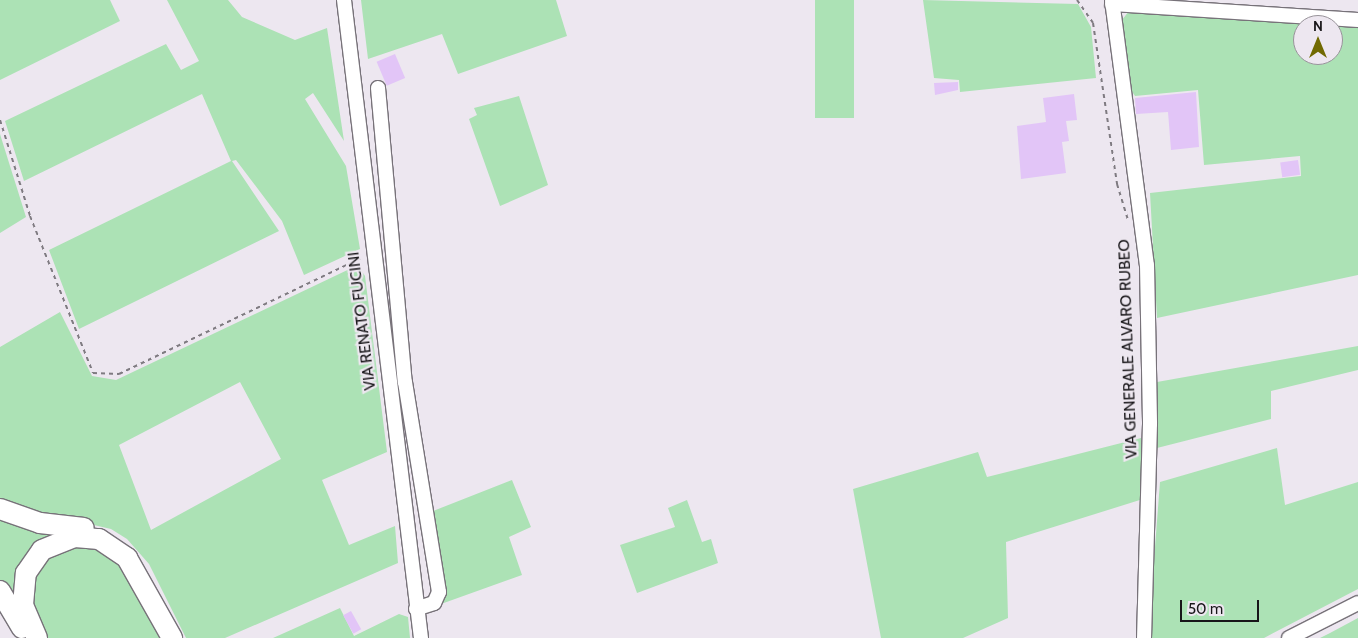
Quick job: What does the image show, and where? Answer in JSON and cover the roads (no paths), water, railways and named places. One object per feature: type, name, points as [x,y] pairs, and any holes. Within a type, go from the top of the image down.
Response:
[{"type":"highway","points":[[0,509],[40,523],[101,531],[122,542],[142,564],[181,638]]},
{"type":"highway","points":[[37,638],[23,605],[26,573],[42,550],[76,536],[99,539],[127,558],[172,638]]},
{"type":"highway","points":[[0,591],[28,638]]},
{"type":"highway","points":[[0,617],[12,638]]},
{"type":"street","name":"VIA RENATO FUCINI","points":[[344,0],[372,252],[421,638]]},
{"type":"street","points":[[1112,2],[1358,20]]},
{"type":"street","name":"VIA GENERALE ALVARO RUBEO","points":[[1112,2],[1142,229],[1150,424],[1144,638]]},
{"type":"street","points":[[378,88],[404,373],[439,592],[434,603],[416,609]]},
{"type":"street","points":[[1289,638],[1358,603]]}]
